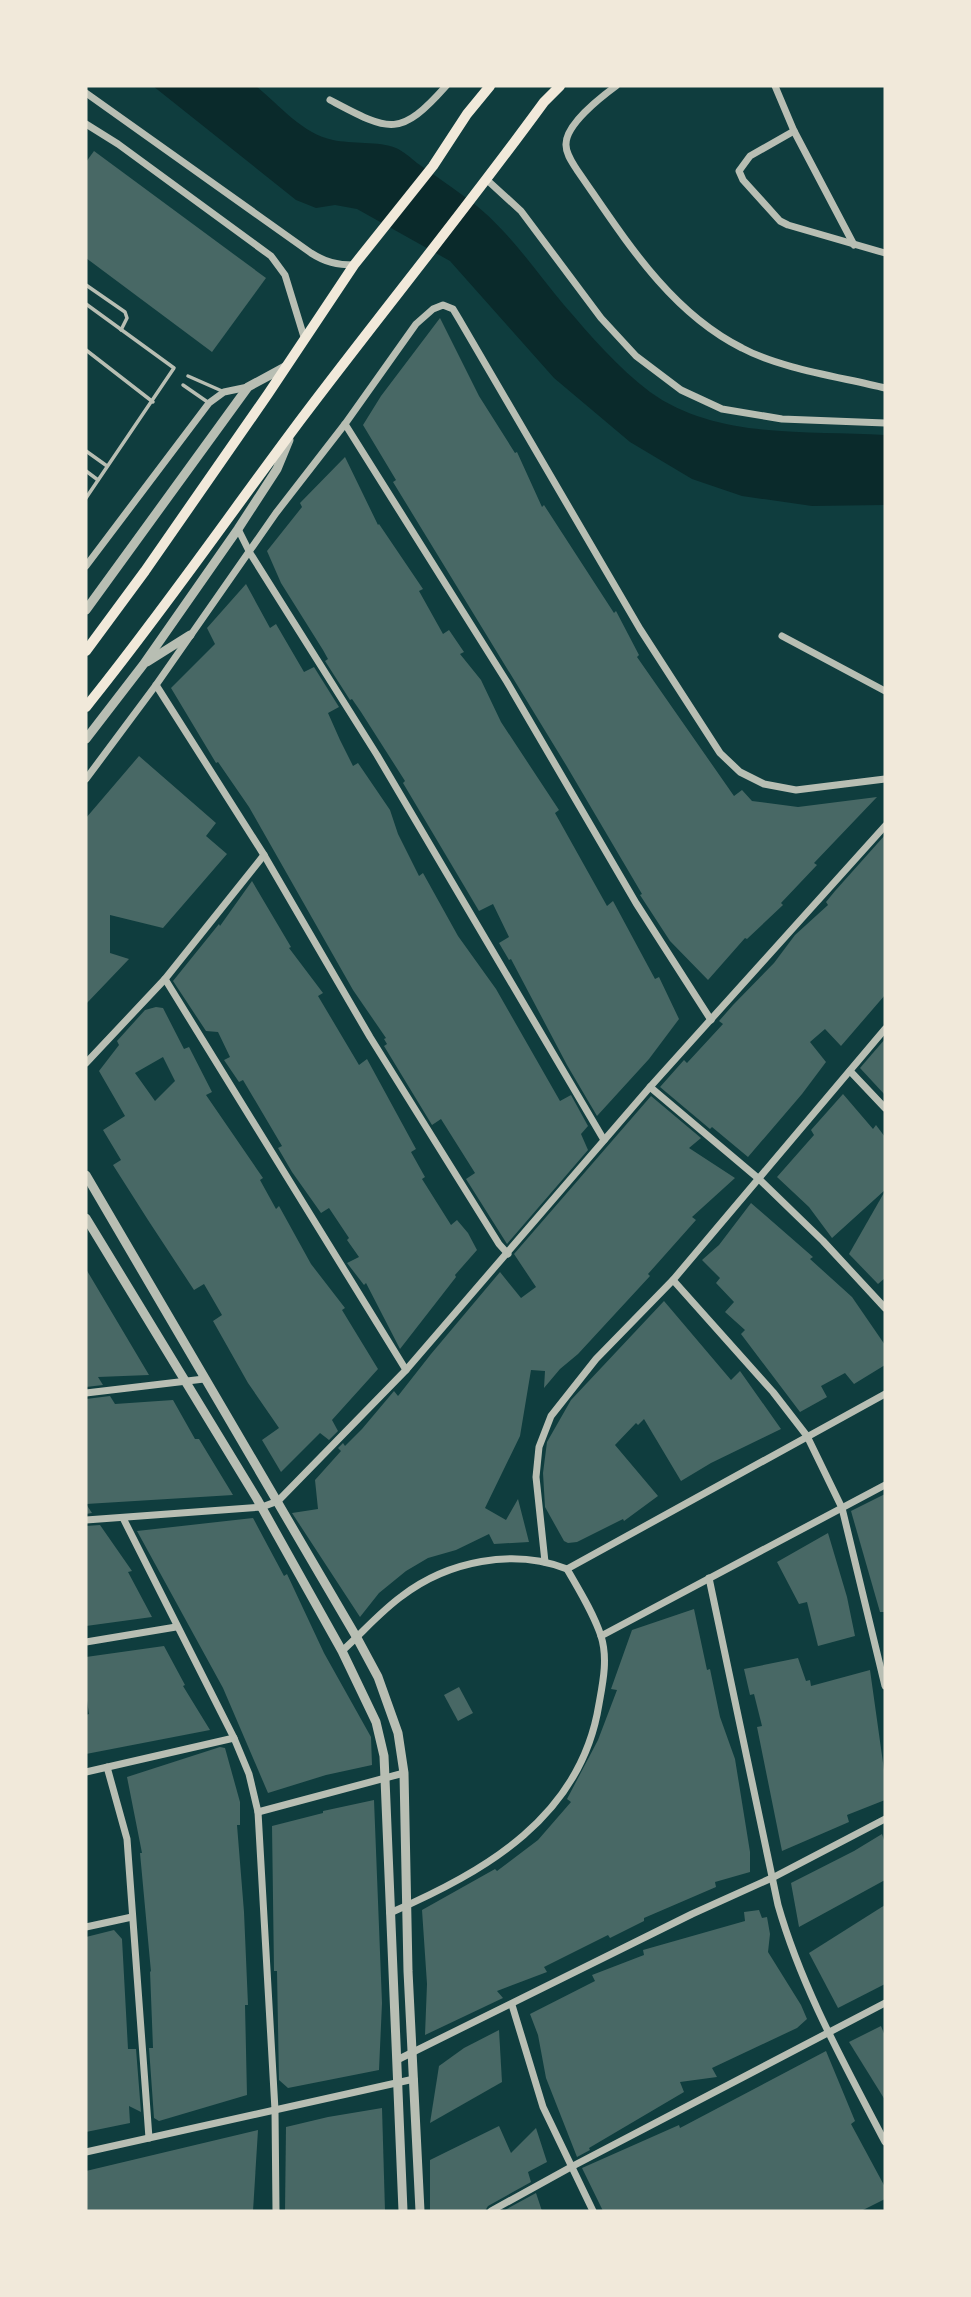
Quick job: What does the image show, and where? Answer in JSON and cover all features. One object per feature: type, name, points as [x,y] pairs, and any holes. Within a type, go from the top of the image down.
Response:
[{"type":"main road","points":[[86,651],[145,571],[354,265],[433,166],[467,114],[490,86]]},
{"type":"main road","points":[[86,707],[127,656],[291,433],[544,102],[560,86]]},
{"type":"street","points":[[330,100],[367,120],[382,125],[396,125],[417,116],[446,86]]},
{"type":"street","points":[[616,86],[580,118],[569,132],[566,142],[568,155],[652,273],[681,304],[711,330],[743,349],[788,365],[885,388]]},
{"type":"street","points":[[775,86],[794,131],[854,246]]},
{"type":"street","points":[[86,93],[323,261],[336,265],[354,265]]},
{"type":"street","points":[[88,128],[271,256],[285,275],[304,337]]},
{"type":"street","points":[[794,131],[750,156],[739,171],[743,180],[780,220],[788,225],[885,253]]},
{"type":"street","points":[[486,179],[501,190],[529,220],[601,318],[636,356],[681,390],[722,409],[782,419],[885,423]]},
{"type":"street","points":[[86,779],[156,685],[276,513],[345,424],[416,324],[433,309],[443,305],[453,309],[459,318],[640,629],[720,753],[740,772],[764,784],[796,790],[885,779]]},
{"type":"street","points":[[87,564],[209,403],[224,392],[248,387],[285,367]]},
{"type":"street","points":[[86,610],[248,387]]},
{"type":"street","points":[[345,424],[507,682],[636,903],[711,1020]]},
{"type":"street","points":[[86,738],[143,665],[238,529],[277,469],[291,433]]},
{"type":"street","points":[[238,529],[250,553],[377,755],[604,1140]]},
{"type":"street","points":[[143,665],[190,635]]},
{"type":"street","points":[[782,636],[885,689]]},
{"type":"street","points":[[156,685],[264,855],[370,1037],[499,1244],[508,1254]]},
{"type":"street","points":[[86,1520],[262,1507],[278,1501],[406,1370],[650,1087],[885,826]]},
{"type":"street","points":[[86,1063],[165,979],[264,855]]},
{"type":"street","points":[[165,979],[406,1370]]},
{"type":"street","points":[[545,1562],[536,1477],[539,1447],[551,1416],[596,1359],[673,1280],[885,1029]]},
{"type":"street","points":[[850,1071],[885,1108]]},
{"type":"street","points":[[650,1087],[759,1179],[824,1241],[885,1308]]},
{"type":"street","points":[[86,1175],[357,1638],[378,1677],[400,1741],[404,1773],[407,1906],[421,2211]]},
{"type":"street","points":[[86,1218],[262,1507],[342,1651],[376,1722],[384,1756],[403,2211]]},
{"type":"street","points":[[673,1280],[773,1392],[807,1436],[842,1508],[885,1686]]},
{"type":"street","points":[[86,1393],[204,1379]]},
{"type":"street","points":[[567,1569],[885,1394]]},
{"type":"street","points":[[601,1636],[885,1485]]},
{"type":"street","points":[[122,1518],[234,1738],[249,1774],[258,1812],[275,2110],[276,2211]]},
{"type":"street","points":[[342,1651],[400,1597],[445,1570],[505,1559],[545,1562],[567,1569],[601,1636],[604,1667],[598,1714],[576,1775],[558,1800],[522,1839],[487,1864],[390,1913]]},
{"type":"street","points":[[709,1578],[778,1905],[788,1939],[829,2033],[885,2141]]},
{"type":"street","points":[[86,1642],[176,1627]]},
{"type":"street","points":[[86,1772],[234,1738]]},
{"type":"street","points":[[107,1767],[127,1839],[149,2138]]},
{"type":"street","points":[[258,1812],[404,1773]]},
{"type":"street","points":[[397,2060],[692,1914],[774,1877],[885,1819]]},
{"type":"street","points":[[86,1927],[132,1917]]},
{"type":"street","points":[[491,2211],[885,2003]]},
{"type":"street","points":[[512,2005],[543,2107],[593,2211]]},
{"type":"street","points":[[86,2152],[414,2079]]},
{"type":"lane","points":[[86,285],[123,310],[127,318],[121,330]]},
{"type":"lane","points":[[86,304],[174,368],[86,498]]},
{"type":"lane","points":[[86,350],[153,402]]},
{"type":"lane","points":[[188,376],[224,392]]},
{"type":"lane","points":[[183,385],[209,403]]},
{"type":"lane","points":[[86,451],[107,466]]},
{"type":"lane","points":[[86,471],[99,480]]},
{"type":"water","points":[[153,86],[256,86],[302,125],[322,137],[382,144],[399,149],[493,220],[594,339],[650,392],[676,407],[733,425],[763,430],[885,435],[885,505],[812,506],[742,496],[692,479],[630,442],[554,378],[450,261],[357,209],[335,205],[316,208],[296,200]]},
{"type":"building","points":[[94,151],[266,278],[212,352],[86,258],[86,162]]},
{"type":"building","points":[[440,318],[479,396],[515,453],[517,452],[542,507],[544,505],[614,613],[616,611],[639,655],[637,657],[734,796],[742,790],[752,801],[798,807],[877,797],[814,863],[817,865],[781,903],[783,905],[745,938],[708,980],[670,941],[640,895],[642,894],[566,765],[393,482],[396,480],[363,425],[381,396]]},
{"type":"building","points":[[345,457],[378,525],[423,589],[419,591],[443,634],[449,630],[464,652],[460,654],[481,680],[501,722],[559,810],[555,813],[607,906],[613,901],[655,979],[659,977],[679,1019],[649,1059],[597,1116],[511,959],[509,960],[499,943],[509,937],[493,904],[479,911],[403,783],[405,781],[325,661],[328,659],[281,583],[267,551],[302,507],[300,503]]},
{"type":"building","points":[[246,584],[270,628],[276,624],[304,672],[314,667],[339,707],[328,713],[353,766],[358,763],[390,810],[398,834],[419,876],[423,873],[458,936],[496,989],[560,1101],[571,1095],[588,1126],[581,1134],[588,1150],[507,1244],[466,1179],[475,1173],[441,1119],[432,1125],[384,1046],[387,1044],[384,1039],[386,1038],[353,990],[249,807],[218,762],[216,763],[171,688],[215,644],[207,628]]},
{"type":"building","points":[[139,756],[216,823],[206,836],[227,854],[163,928],[110,915],[110,953],[129,959],[86,1004],[86,818]]},
{"type":"building","points":[[885,835],[885,995],[841,1046],[825,1029],[810,1042],[826,1062],[748,1157],[660,1087],[684,1060],[687,1063],[723,1024],[719,1021],[774,963],[795,935],[828,905],[826,902]]},
{"type":"building","points":[[252,881],[291,947],[289,948],[323,993],[318,996],[359,1065],[367,1059],[416,1149],[411,1152],[425,1177],[422,1179],[451,1225],[457,1220],[477,1250],[400,1349],[366,1283],[364,1285],[347,1263],[359,1257],[347,1240],[349,1238],[329,1208],[321,1213],[292,1172],[278,1148],[282,1146],[243,1080],[239,1082],[224,1060],[230,1057],[218,1032],[206,1031],[173,981],[219,924],[220,926]]},
{"type":"building","points":[[163,1008],[184,1049],[189,1047],[212,1092],[206,1095],[263,1178],[260,1180],[276,1209],[279,1206],[311,1264],[345,1308],[342,1310],[378,1369],[332,1420],[338,1431],[329,1440],[320,1433],[281,1472],[262,1440],[279,1428],[248,1383],[213,1321],[222,1315],[204,1284],[194,1290],[113,1165],[121,1160],[103,1130],[125,1116],[99,1071],[119,1045],[117,1041],[145,1010]],"holes":[[[163,1057],[175,1081],[155,1101],[135,1073]]]},
{"type":"building","points":[[885,1039],[885,1095],[860,1068]]},
{"type":"building","points":[[843,1094],[873,1129],[876,1125],[885,1137],[885,1190],[832,1238],[809,1207],[777,1177],[814,1135],[811,1130]]},
{"type":"building","points":[[651,1096],[701,1138],[689,1148],[735,1178],[692,1217],[696,1220],[648,1274],[650,1276],[544,1388],[545,1371],[531,1370],[520,1436],[485,1508],[506,1520],[518,1499],[529,1542],[494,1544],[489,1534],[456,1550],[428,1558],[406,1571],[379,1593],[360,1617],[292,1513],[318,1509],[315,1480],[341,1451],[338,1448],[343,1443],[345,1446],[362,1429],[394,1391],[398,1396],[500,1272],[521,1298],[536,1287],[514,1254]]},
{"type":"building","points":[[885,1191],[885,1278],[878,1284],[849,1254]]},
{"type":"building","points":[[751,1203],[813,1257],[810,1259],[852,1297],[885,1345],[885,1365],[854,1384],[845,1373],[821,1386],[827,1397],[800,1412],[741,1334],[745,1330],[725,1312],[734,1302],[716,1283],[720,1278],[702,1260],[719,1245]]},
{"type":"building","points":[[86,1269],[149,1375],[98,1377],[103,1385],[86,1387]]},
{"type":"building","points":[[664,1301],[731,1380],[740,1371],[781,1429],[711,1463],[681,1481],[644,1419],[638,1425],[636,1423],[615,1445],[658,1496],[624,1521],[623,1519],[577,1542],[568,1543],[564,1541],[545,1507],[543,1473],[547,1442],[571,1400]]},
{"type":"building","points":[[110,1396],[115,1404],[173,1400],[195,1439],[199,1439],[233,1495],[86,1504],[86,1399]]},
{"type":"building","points":[[885,1494],[885,1612],[880,1612],[851,1511]]},
{"type":"building","points":[[253,1518],[284,1576],[287,1574],[324,1653],[371,1737],[372,1765],[326,1775],[268,1793],[223,1688],[137,1531]]},
{"type":"building","points":[[100,1525],[132,1571],[128,1572],[152,1617],[86,1626],[86,1526]]},
{"type":"building","points":[[828,1533],[847,1597],[855,1636],[818,1646],[807,1602],[799,1604],[777,1562]]},
{"type":"building","points":[[694,1609],[707,1670],[710,1669],[720,1717],[735,1759],[750,1852],[750,1872],[715,1882],[716,1887],[644,1918],[644,1921],[610,1938],[608,1935],[544,1967],[547,1972],[497,1991],[503,1998],[425,2035],[427,1984],[422,1910],[495,1869],[497,1871],[538,1840],[571,1802],[567,1799],[598,1740],[617,1690],[611,1689],[632,1630]]},
{"type":"building","points":[[164,1646],[185,1685],[183,1686],[210,1730],[86,1754],[86,1715],[89,1714],[86,1657]]},
{"type":"building","points":[[798,1658],[806,1681],[810,1680],[811,1686],[870,1670],[885,1777],[885,1800],[847,1815],[849,1822],[782,1851],[757,1727],[762,1726],[754,1694],[750,1695],[744,1669]]},
{"type":"building","points":[[459,1687],[473,1713],[458,1721],[444,1695]]},
{"type":"building","points":[[220,1747],[225,1748],[240,1802],[240,1825],[237,1825],[248,2005],[245,2005],[247,2095],[159,2121],[154,2118],[149,2048],[153,2048],[151,1972],[142,1853],[127,1777]]},
{"type":"building","points":[[374,1800],[382,2003],[379,2070],[288,2088],[279,2080],[272,1826]]},
{"type":"building","points":[[882,1834],[885,1843],[885,1880],[799,1927],[791,1883]]},
{"type":"building","points":[[885,1905],[885,1984],[838,2008],[809,1953]]},
{"type":"building","points":[[759,1910],[762,1918],[767,1917],[770,1934],[768,1952],[807,2019],[797,2028],[712,2068],[717,2077],[680,2082],[684,2092],[577,2157],[546,2078],[538,2035],[530,2014],[595,1981],[592,1975],[644,1955],[643,1950],[745,1921],[744,1912]]},
{"type":"building","points":[[114,1930],[122,1939],[128,2049],[136,2049],[141,2112],[129,2106],[130,2123],[86,2132],[86,1937]]},
{"type":"building","points":[[881,2026],[885,2036],[885,2100],[849,2042]]},
{"type":"building","points":[[499,2030],[502,2082],[430,2123],[439,2066],[464,2048]]},
{"type":"building","points":[[826,2051],[855,2121],[851,2124],[885,2187],[885,2199],[861,2211],[603,2211],[582,2168],[679,2125],[680,2128]]},
{"type":"building","points":[[382,2108],[385,2211],[285,2211],[286,2127]]},
{"type":"building","points":[[499,2126],[511,2153],[536,2128],[547,2162],[528,2172],[531,2182],[488,2206],[485,2211],[430,2211],[430,2160]]},
{"type":"building","points":[[258,2130],[253,2211],[86,2211],[86,2171]]},
{"type":"building","points":[[536,2193],[542,2211],[503,2211]]}]
